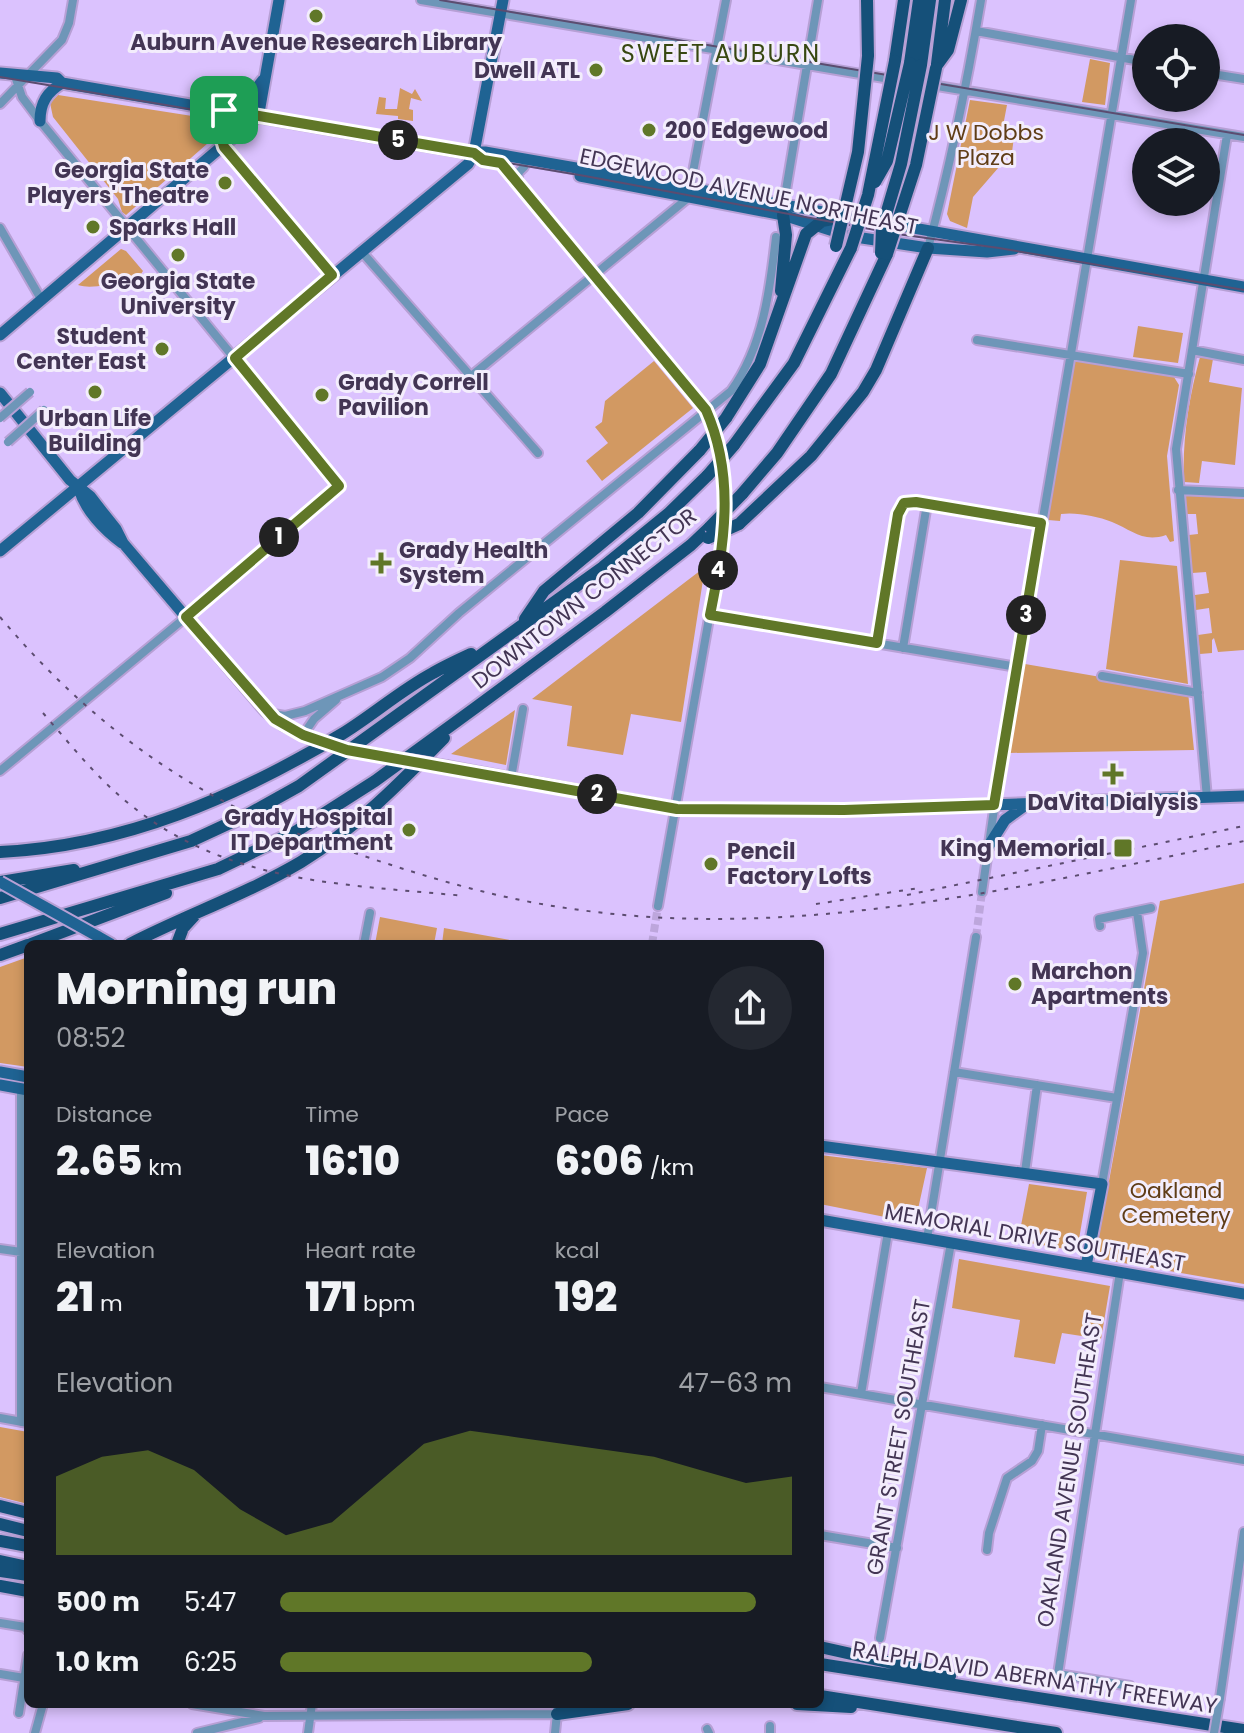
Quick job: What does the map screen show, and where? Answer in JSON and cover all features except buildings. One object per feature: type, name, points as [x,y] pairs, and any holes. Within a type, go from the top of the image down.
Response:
[{"type":"highway","points":[[833,287],[836,246],[856,165],[866,94],[867,0]]},
{"type":"highway","name":"DOWNTOWN CONNECTOR","points":[[0,898],[163,851],[218,830],[299,786],[641,536],[708,475],[794,363],[851,248],[868,195],[904,0]]},
{"type":"highway","points":[[884,254],[882,228],[901,164],[915,64],[919,0]]},
{"type":"highway","points":[[868,195],[887,161],[930,0]]},
{"type":"highway","points":[[884,254],[916,165],[936,67],[945,0]]},
{"type":"highway","points":[[936,67],[948,50],[961,0]]},
{"type":"highway","points":[[777,318],[786,235],[783,210]]},
{"type":"highway","points":[[521,626],[544,591],[638,513],[700,450],[726,418],[760,364],[806,234],[828,219],[848,216]]},
{"type":"highway","points":[[709,533],[739,524],[811,456],[863,392],[876,370],[928,248]]},
{"type":"highway","name":"DOWNTOWN CONNECTOR","points":[[0,934],[218,869],[268,846],[335,808],[709,533],[790,436],[831,374],[880,269],[884,254]]},
{"type":"highway","points":[[1,852],[71,844],[148,827],[225,797],[345,732],[431,673],[499,641]]},
{"type":"highway","points":[[138,940],[298,864],[320,850],[401,783],[475,708]]},
{"type":"highway","points":[[0,882],[163,851]]},
{"type":"highway","points":[[40,940],[130,907],[218,869]]},
{"type":"highway","points":[[178,940],[183,928],[199,911]]},
{"type":"highway","points":[[0,955],[24,946]]},
{"type":"highway","points":[[0,1506],[24,1512]]},
{"type":"highway","points":[[0,1524],[24,1530]]},
{"type":"highway","points":[[0,1541],[24,1545]]},
{"type":"highway","points":[[0,1561],[24,1566]]},
{"type":"highway","points":[[0,1571],[24,1574]]},
{"type":"highway","points":[[0,1586],[24,1590]]},
{"type":"highway","points":[[824,1648],[1059,1700]]},
{"type":"highway","name":"RALPH DAVID ABERNATHY FREEWAY","points":[[824,1665],[1244,1730]]},
{"type":"highway","points":[[824,1697],[1056,1733]]},
{"type":"highway","points":[[824,1706],[926,1712]]},
{"type":"main road","points":[[0,335],[224,147],[256,115],[279,0]]},
{"type":"main road","points":[[0,551],[463,169],[474,153],[503,0]]},
{"type":"main road","name":"EDGEWOOD AVENUE NORTHEAST","points":[[0,73],[19,80],[43,76],[57,78],[62,83],[474,153],[485,152],[783,210],[848,216],[1009,244],[1019,249]]},
{"type":"main road","points":[[224,147],[219,109],[244,104],[266,77]]},
{"type":"main road","points":[[40,121],[46,96],[62,83]]},
{"type":"main road","name":"EDGEWOOD AVENUE NORTHEAST","points":[[474,153],[483,160],[690,193]]},
{"type":"main road","name":"EDGEWOOD AVENUE NORTHEAST","points":[[783,210],[849,236],[928,248],[987,252],[1019,249],[1244,287]]},
{"type":"main road","points":[[0,393],[78,488],[83,502],[110,534],[123,543],[269,713],[308,737],[347,750],[677,809],[844,810],[1244,796]]},
{"type":"main road","points":[[988,847],[1007,818],[1028,804]]},
{"type":"main road","points":[[0,882],[104,940]]},
{"type":"main road","points":[[0,1072],[24,1076]]},
{"type":"main road","points":[[0,1085],[24,1089]]},
{"type":"main road","points":[[824,1147],[1102,1184],[1086,1266]]},
{"type":"main road","name":"MEMORIAL DRIVE SOUTHEAST","points":[[824,1221],[1244,1294]]},
{"type":"street","points":[[0,104],[19,80],[62,40],[73,0]]},
{"type":"street","points":[[421,0],[1244,137]]},
{"type":"street","points":[[470,377],[690,193],[726,0]]},
{"type":"street","points":[[783,210],[818,0]]},
{"type":"street","points":[[928,248],[981,0]]},
{"type":"street","points":[[982,892],[1041,523],[1131,0]]},
{"type":"street","points":[[976,31],[1132,59]]},
{"type":"street","points":[[1220,75],[1244,79]]},
{"type":"street","points":[[0,771],[339,486],[40,121],[19,80]]},
{"type":"street","points":[[1207,798],[1176,449],[1227,135]]},
{"type":"street","points":[[224,147],[332,275]]},
{"type":"street","points":[[501,163],[706,410],[722,455],[725,528],[658,906]]},
{"type":"street","points":[[517,181],[524,167]]},
{"type":"street","points":[[0,228],[41,299]]},
{"type":"street","points":[[269,713],[292,715],[343,695],[382,677],[421,650],[459,613],[731,391],[747,362],[767,306],[776,237]]},
{"type":"street","points":[[361,251],[538,453]]},
{"type":"street","points":[[977,340],[1189,374]]},
{"type":"street","points":[[1192,350],[1244,360]]},
{"type":"street","points":[[0,418],[30,392]]},
{"type":"street","points":[[8,442],[44,410]]},
{"type":"street","points":[[1178,490],[1244,493]]},
{"type":"street","points":[[877,643],[902,505],[909,501],[1041,523]]},
{"type":"street","points":[[903,648],[927,504]]},
{"type":"street","points":[[710,615],[1017,667]]},
{"type":"street","points":[[1102,676],[1198,693]]},
{"type":"street","points":[[308,737],[314,719],[343,695]]},
{"type":"street","points":[[511,778],[523,709]]},
{"type":"street","points":[[1100,926],[1099,919],[1151,908]]},
{"type":"street","points":[[1102,1184],[1143,953],[1137,912]]},
{"type":"street","points":[[365,940],[370,913]]},
{"type":"street","points":[[927,1239],[976,937]]},
{"type":"street","points":[[954,1072],[1117,1098]]},
{"type":"street","points":[[1025,1172],[1037,1085]]},
{"type":"street","points":[[861,1394],[888,1232]]},
{"type":"street","name":"GRANT STREET SOUTHEAST","points":[[880,1638],[951,1243]]},
{"type":"street","points":[[0,1249],[24,1253],[24,1422],[0,1418]]},
{"type":"street","name":"OAKLAND AVENUE SOUTHEAST","points":[[1120,1272],[1058,1674],[1130,1686]]},
{"type":"street","points":[[824,1388],[1244,1460]]},
{"type":"street","points":[[987,1550],[989,1533],[1007,1478],[1032,1461],[1038,1451],[1042,1425]]},
{"type":"street","points":[[1214,1733],[1235,1626],[1244,1532]]},
{"type":"street","points":[[824,1536],[897,1548]]},
{"type":"street","points":[[0,1623],[24,1627]]},
{"type":"street","points":[[0,1674],[24,1678],[19,1713]]},
{"type":"street","points":[[35,1733],[42,1708]]},
{"type":"street","points":[[216,1708],[264,1716],[557,1709],[555,1733]]},
{"type":"street","points":[[308,1733],[311,1708]]},
{"type":"street","points":[[197,1733],[264,1716]]},
{"type":"green space","points":[[1090,59],[1110,63],[1105,105],[1082,102]]},
{"type":"green space","points":[[400,88],[412,94],[415,89],[422,101],[411,98],[409,109],[413,110],[413,121],[376,114],[379,97],[386,98],[385,109],[397,109]]},
{"type":"green space","points":[[58,95],[205,118],[211,121],[216,136],[126,215],[118,199],[53,117],[50,103]]},
{"type":"green space","name":"J W Dobbs Plaza","points":[[970,100],[1007,105],[1003,126],[1009,136],[1014,137],[1012,152],[973,197],[967,228],[950,221],[947,214]]},
{"type":"green space","points":[[121,249],[143,271],[141,274],[137,273],[126,283],[90,287],[78,285]]},
{"type":"green space","points":[[1138,326],[1183,333],[1178,363],[1133,357]]},
{"type":"green space","points":[[1200,357],[1213,359],[1209,382],[1242,388],[1235,465],[1202,461],[1199,483],[1184,482],[1187,419]]},
{"type":"green space","points":[[1074,360],[1174,377],[1179,385],[1167,456],[1174,541],[1170,542],[1166,535],[1144,537],[1112,522],[1086,515],[1061,514],[1060,521],[1048,520]]},
{"type":"green space","points":[[654,361],[693,408],[602,481],[586,461],[608,443],[595,427],[602,422],[605,401]]},
{"type":"green space","points":[[1187,495],[1244,499],[1244,650],[1218,652],[1214,638],[1212,653],[1200,654],[1198,635],[1212,633],[1209,608],[1196,610],[1195,595],[1209,593],[1206,572],[1192,573],[1189,535],[1198,534],[1196,514],[1187,514]]},
{"type":"green space","points":[[1120,560],[1177,566],[1188,684],[1106,669]]},
{"type":"green space","points":[[705,567],[681,722],[631,714],[623,755],[567,746],[572,706],[532,699]]},
{"type":"green space","points":[[1025,664],[1188,692],[1194,750],[1009,753]]},
{"type":"green space","points":[[515,710],[506,765],[451,754]]},
{"type":"green space","name":"Oakland Cemetery","points":[[1244,883],[1244,1284],[1095,1258],[1160,901]]},
{"type":"green space","points":[[380,917],[437,928],[435,940],[376,940]]},
{"type":"green space","points":[[444,928],[510,940],[442,940]]},
{"type":"green space","points":[[24,958],[24,1066],[0,1063],[0,967]]},
{"type":"green space","points":[[824,1155],[927,1168],[915,1223],[824,1205]]},
{"type":"green space","points":[[1029,1184],[1087,1192],[1077,1251],[1018,1241]]},
{"type":"green space","points":[[959,1259],[1110,1286],[1101,1339],[1062,1333],[1055,1364],[1014,1357],[1020,1320],[952,1308]]},
{"type":"green space","points":[[0,1427],[24,1431],[24,1503],[0,1497]]},
{"type":"tunnel","points":[[976,937],[982,892]]},
{"type":"tunnel","points":[[653,940],[658,906]]},
{"type":"tram line","points":[[440,0],[1244,135]]},
{"type":"tram line","points":[[0,77],[585,176],[897,234],[999,248],[1244,290]]},
{"type":"railway","points":[[0,617],[53,675],[112,728],[176,774],[210,794],[287,830],[330,845],[464,887],[545,905],[658,917],[742,919],[827,914],[995,891],[1244,841]]},
{"type":"railway","points":[[43,713],[116,793],[166,830],[205,850],[246,865],[331,883],[465,896]]},
{"type":"railway","points":[[907,895],[1244,826]]},
{"type":"railway","points":[[816,904],[919,888]]},
{"type":"place","name":"Auburn Avenue Research Library","points":[[316,16]]},
{"type":"place","name":"Dwell ATL","points":[[596,70]]},
{"type":"place","name":"200 Edgewood","points":[[649,130]]},
{"type":"place","name":"Georgia State Players' Theatre","points":[[225,183]]},
{"type":"place","name":"Sparks Hall","points":[[93,227]]},
{"type":"place","name":"Georgia State University","points":[[178,255]]},
{"type":"place","name":"Student Center East","points":[[162,349]]},
{"type":"place","name":"Urban Life Building","points":[[95,392]]},
{"type":"place","name":"Grady Correll Pavilion","points":[[322,395]]},
{"type":"place","name":"Grady Health System","points":[[381,563]]},
{"type":"place","name":"DaVita Dialysis","points":[[1113,774]]},
{"type":"place","name":"Grady Hospital IT Department","points":[[409,830]]},
{"type":"place","name":"King Memorial","points":[[1123,848]]},
{"type":"place","name":"Pencil Factory Lofts","points":[[711,864]]},
{"type":"place","name":"Marchon Apartments","points":[[1015,984]]},
{"type":"district","name":"SWEET AUBURN","points":[[721,54]]},
{"type":"route","points":[[213,108],[224,110],[474,153],[483,160],[501,163],[706,410],[714,426],[722,455],[726,495],[725,528],[710,615],[877,643],[898,514],[904,503],[916,502],[1041,523],[994,805],[844,810],[677,809],[347,750],[303,735],[265,710],[186,617],[339,486],[235,358],[332,275],[224,147],[213,108]]}]
